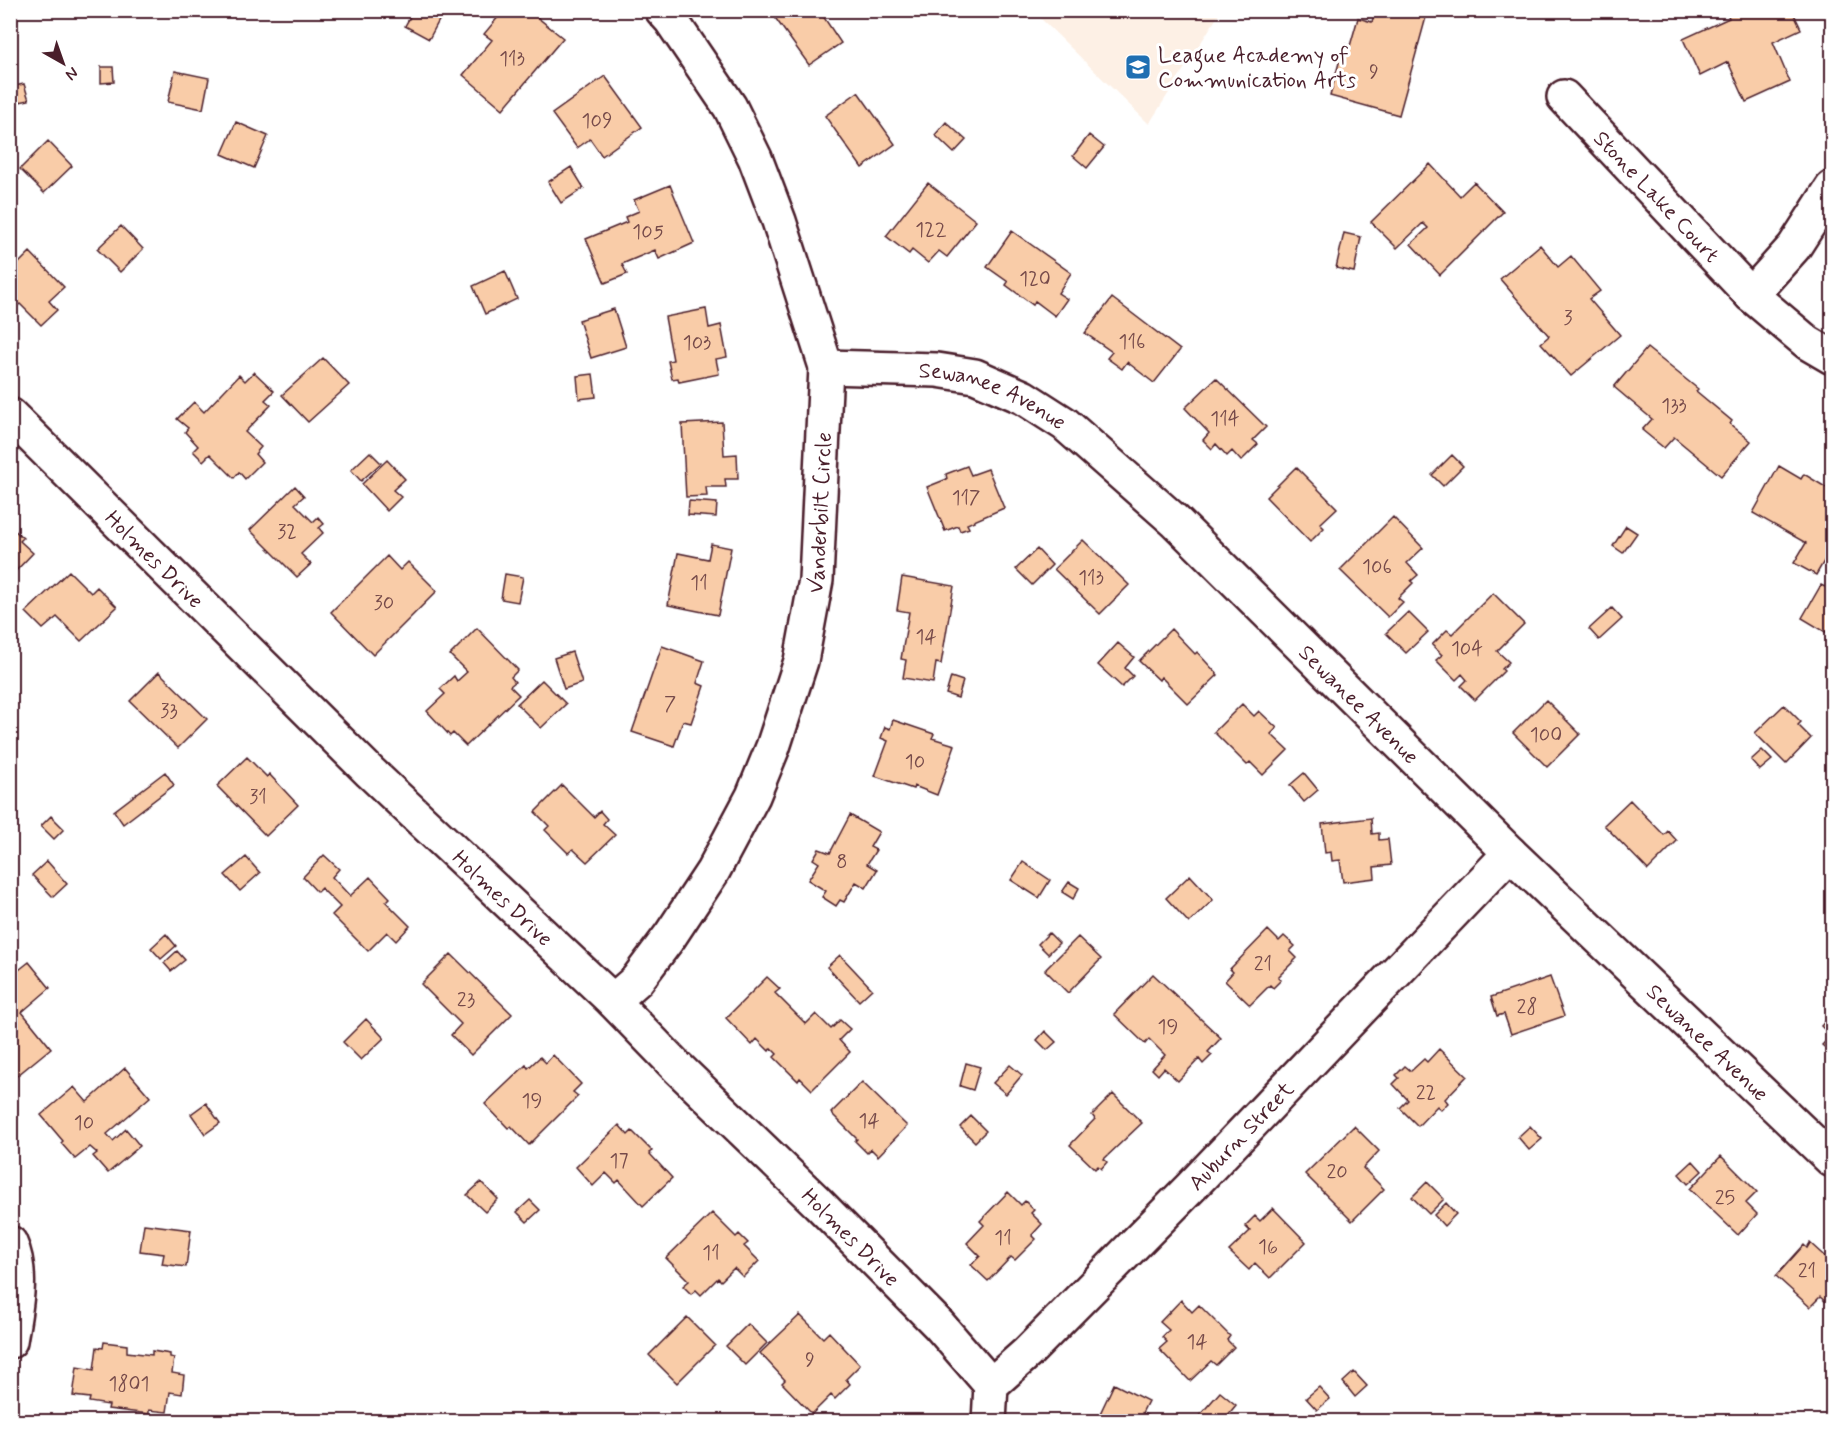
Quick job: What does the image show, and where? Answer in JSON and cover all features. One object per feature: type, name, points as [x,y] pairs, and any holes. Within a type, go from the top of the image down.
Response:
[{"type":"street","name":"Vanderbilt Circle","points":[[613,1001],[637,980],[670,936],[713,871],[753,796],[773,747],[801,661],[816,579],[826,367],[780,221],[755,158],[730,107],[672,20],[662,10]]},
{"type":"street","name":"Stone Lake Court","points":[[1564,97],[1751,295],[1808,343],[1833,357]]},
{"type":"street","points":[[1751,295],[1794,247],[1833,188]]},
{"type":"street","name":"Sewanee Avenue","points":[[826,367],[937,370],[975,376],[1023,397],[1065,424],[1175,521],[1510,853],[1833,1160]]},
{"type":"street","name":"Holmes Drive","points":[[10,415],[370,772],[613,1001],[939,1325],[992,1384]]},
{"type":"street","name":"Auburn Street","points":[[992,1384],[1027,1353],[1191,1187],[1510,853]]},
{"type":"street","points":[[10,1242],[15,1252],[18,1294],[10,1341]]},
{"type":"street","points":[[989,1422],[992,1384]]},
{"type":"shaded area","name":"League Academy of Communication Arts","points":[[1033,11],[1221,11],[1149,124]]},
{"type":"building","points":[[414,10],[437,10],[443,13],[429,39],[405,26]]},
{"type":"building","points":[[504,10],[537,10],[540,13],[537,17],[563,38],[503,109],[463,75],[492,40],[484,34]]},
{"type":"building","points":[[773,10],[819,10],[841,43],[809,65],[771,12]]},
{"type":"building","points":[[1375,10],[1428,10],[1399,115],[1330,96],[1344,44],[1350,46],[1358,18],[1372,22]]},
{"type":"building","points":[[1726,10],[1792,10],[1801,29],[1773,42],[1790,82],[1746,102],[1728,62],[1700,76],[1683,39],[1729,18]]},
{"type":"building","points":[[101,67],[113,67],[114,82],[101,83]]},
{"type":"building","points":[[175,71],[209,78],[203,109],[168,102]]},
{"type":"building","points":[[605,76],[642,127],[602,156],[590,139],[577,148],[552,114]]},
{"type":"building","points":[[24,84],[29,100],[10,104],[10,87]]},
{"type":"building","points":[[858,92],[895,144],[862,168],[825,116]]},
{"type":"building","points":[[236,122],[268,136],[254,168],[222,154]]},
{"type":"building","points":[[946,122],[966,140],[954,153],[935,135]]},
{"type":"building","points":[[1089,135],[1104,147],[1087,168],[1073,156]]},
{"type":"building","points":[[48,141],[72,166],[44,193],[20,169]]},
{"type":"building","points":[[1430,164],[1460,196],[1474,182],[1503,212],[1440,275],[1411,244],[1428,228],[1423,223],[1397,248],[1371,222]]},
{"type":"building","points":[[571,167],[584,188],[561,203],[548,182]]},
{"type":"building","points":[[928,183],[976,221],[947,257],[939,251],[928,263],[912,250],[909,254],[886,236]]},
{"type":"building","points":[[670,185],[694,243],[659,259],[655,250],[622,264],[627,274],[605,283],[586,239],[627,222],[625,217],[639,211],[634,200]]},
{"type":"building","points":[[121,226],[143,249],[120,272],[97,249]]},
{"type":"building","points":[[1012,231],[1071,273],[1058,293],[1067,299],[1055,316],[1035,301],[1033,305],[1006,285],[1008,282],[987,267]]},
{"type":"building","points":[[1344,233],[1361,237],[1354,272],[1336,268]]},
{"type":"building","points":[[1540,245],[1558,267],[1571,256],[1600,291],[1589,299],[1620,335],[1571,376],[1541,343],[1549,336],[1500,279]]},
{"type":"building","points":[[30,252],[64,287],[49,301],[57,310],[41,325],[20,304],[16,307],[10,301],[12,298],[10,296],[10,272]]},
{"type":"building","points":[[505,271],[517,299],[485,314],[473,286]]},
{"type":"building","points":[[1112,298],[1180,350],[1154,383],[1127,362],[1122,369],[1107,358],[1112,352],[1085,333]]},
{"type":"building","points":[[614,309],[626,347],[591,358],[579,320]]},
{"type":"building","points":[[706,309],[709,328],[721,325],[727,357],[716,359],[719,374],[679,382],[678,378],[672,379],[668,361],[673,360],[665,317]]},
{"type":"building","points":[[1647,348],[1698,389],[1696,391],[1732,421],[1730,424],[1751,441],[1721,476],[1674,437],[1664,448],[1642,430],[1652,419],[1614,387]]},
{"type":"building","points":[[323,358],[349,385],[308,422],[282,395]]},
{"type":"building","points":[[254,372],[274,391],[265,400],[271,405],[245,432],[261,447],[255,454],[262,462],[245,479],[239,472],[234,478],[210,454],[203,461],[193,451],[198,446],[185,432],[188,428],[177,419],[194,402],[204,412],[239,375],[245,381]]},
{"type":"building","points":[[593,374],[596,397],[579,399],[577,376]]},
{"type":"building","points":[[1216,378],[1266,427],[1253,440],[1258,444],[1241,461],[1232,451],[1227,456],[1216,444],[1212,449],[1203,440],[1209,433],[1185,408]]},
{"type":"building","points":[[722,422],[724,455],[737,454],[738,479],[725,479],[726,487],[706,487],[707,496],[686,497],[682,424]]},
{"type":"building","points":[[370,452],[381,463],[361,481],[351,470]]},
{"type":"building","points":[[1452,455],[1463,466],[1443,486],[1432,475]]},
{"type":"building","points":[[387,460],[405,479],[393,490],[401,497],[387,511],[362,484]]},
{"type":"building","points":[[967,466],[971,475],[988,469],[1004,508],[967,524],[969,528],[960,531],[958,526],[945,531],[927,487],[947,479],[946,474]]},
{"type":"building","points":[[1779,466],[1801,479],[1804,474],[1832,491],[1832,559],[1827,556],[1816,575],[1794,563],[1806,543],[1753,513]]},
{"type":"building","points":[[1296,467],[1337,508],[1320,524],[1324,528],[1310,542],[1266,497]]},
{"type":"building","points":[[295,486],[304,496],[295,504],[313,522],[318,517],[324,524],[319,528],[323,533],[301,554],[311,564],[297,577],[250,530]]},
{"type":"building","points":[[689,501],[717,503],[716,517],[688,515]]},
{"type":"building","points":[[1393,517],[1423,548],[1407,563],[1418,575],[1398,598],[1403,602],[1388,617],[1340,570]]},
{"type":"building","points":[[1626,526],[1637,533],[1623,553],[1613,546]]},
{"type":"building","points":[[11,527],[23,538],[20,541],[33,553],[10,577]]},
{"type":"building","points":[[1083,540],[1129,585],[1100,614],[1054,569]]},
{"type":"building","points":[[711,544],[731,548],[718,615],[668,605],[678,553],[708,559]]},
{"type":"building","points":[[1037,549],[1052,565],[1032,585],[1016,569]]},
{"type":"building","points":[[387,556],[400,570],[408,562],[437,591],[373,655],[331,612]]},
{"type":"building","points":[[69,571],[91,593],[97,587],[117,607],[81,641],[57,617],[43,629],[26,612]]},
{"type":"building","points":[[505,574],[523,577],[518,602],[501,599]]},
{"type":"building","points":[[1832,574],[1832,636],[1802,618],[1821,585],[1825,587]]},
{"type":"building","points":[[902,577],[954,586],[941,664],[936,663],[933,683],[903,678],[906,660],[901,659],[909,612],[897,610]]},
{"type":"building","points":[[1493,593],[1524,624],[1497,651],[1509,662],[1502,669],[1504,671],[1475,700],[1461,686],[1467,680],[1462,674],[1456,680],[1436,660],[1442,655],[1432,645],[1447,630],[1452,634]]},
{"type":"building","points":[[1612,608],[1622,619],[1599,640],[1589,629]]},
{"type":"building","points":[[1408,612],[1428,632],[1406,653],[1386,633]]},
{"type":"building","points":[[477,628],[518,670],[511,677],[515,682],[510,686],[519,695],[466,746],[453,733],[450,736],[427,711],[445,694],[440,689],[454,676],[457,681],[467,672],[450,655]]},
{"type":"building","points":[[1171,629],[1218,675],[1188,704],[1161,677],[1159,680],[1139,661]]},
{"type":"building","points":[[1118,643],[1134,657],[1125,668],[1133,676],[1122,687],[1098,665]]},
{"type":"building","points":[[662,646],[704,661],[697,683],[704,686],[691,723],[683,721],[674,746],[632,732]]},
{"type":"building","points":[[572,652],[582,683],[564,689],[554,658]]},
{"type":"building","points":[[159,672],[207,719],[178,748],[130,701]]},
{"type":"building","points":[[951,677],[963,681],[958,698],[946,694]]},
{"type":"building","points":[[542,680],[566,704],[541,728],[517,704]]},
{"type":"building","points":[[1546,700],[1580,734],[1547,767],[1513,733]]},
{"type":"building","points":[[1242,704],[1254,716],[1259,711],[1277,728],[1271,734],[1288,750],[1263,775],[1250,762],[1247,765],[1214,732]]},
{"type":"building","points":[[1784,705],[1801,722],[1798,725],[1811,738],[1786,764],[1755,733]]},
{"type":"building","points":[[893,720],[934,734],[932,738],[955,745],[937,795],[914,786],[913,789],[875,776],[888,741],[881,738],[885,727],[890,729]]},
{"type":"building","points":[[1762,750],[1772,760],[1760,770],[1751,760]]},
{"type":"building","points":[[247,757],[267,777],[269,774],[298,805],[266,836],[217,786]]},
{"type":"building","points":[[165,772],[174,785],[123,824],[114,811]]},
{"type":"building","points":[[1304,773],[1318,790],[1304,802],[1290,785]]},
{"type":"building","points":[[562,785],[594,817],[600,811],[607,819],[603,824],[615,835],[587,862],[573,849],[568,853],[545,830],[549,826],[535,812]]},
{"type":"building","points":[[1630,800],[1664,835],[1668,831],[1677,841],[1648,870],[1604,825]]},
{"type":"building","points":[[850,815],[879,832],[870,847],[876,850],[867,864],[877,870],[866,888],[856,882],[844,902],[840,900],[836,906],[822,897],[826,891],[808,880],[819,863],[813,859],[819,849],[830,853]]},
{"type":"building","points":[[51,816],[64,829],[54,839],[41,826]]},
{"type":"building","points":[[1371,818],[1372,834],[1379,833],[1379,840],[1388,839],[1391,865],[1374,867],[1375,878],[1343,882],[1340,860],[1332,861],[1331,852],[1325,853],[1322,824]]},
{"type":"building","points":[[324,855],[339,869],[332,877],[350,896],[370,877],[390,898],[386,902],[410,926],[396,941],[387,932],[368,951],[332,915],[340,907],[321,888],[317,892],[303,877]]},
{"type":"building","points":[[246,857],[260,873],[240,891],[225,875]]},
{"type":"building","points":[[47,861],[67,884],[53,897],[32,875]]},
{"type":"building","points":[[1023,862],[1050,880],[1039,898],[1011,880]]},
{"type":"building","points":[[1190,875],[1213,900],[1189,923],[1166,898]]},
{"type":"building","points":[[1069,882],[1079,888],[1073,899],[1062,892]]},
{"type":"building","points":[[1268,930],[1279,941],[1284,936],[1295,946],[1290,951],[1297,958],[1278,977],[1281,980],[1273,988],[1270,985],[1250,1005],[1225,981],[1233,972],[1230,969]]},
{"type":"building","points":[[1049,933],[1059,943],[1048,954],[1038,944]]},
{"type":"building","points":[[166,934],[176,946],[161,959],[151,948]]},
{"type":"building","points":[[1078,937],[1101,959],[1068,993],[1045,970]]},
{"type":"building","points":[[177,951],[185,960],[171,971],[164,963]]},
{"type":"building","points":[[451,954],[512,1014],[471,1055],[451,1035],[461,1024],[421,984]]},
{"type":"building","points":[[840,955],[872,989],[859,1001],[827,967]]},
{"type":"building","points":[[29,962],[50,988],[22,1012],[51,1048],[13,1079],[10,1076],[10,977]]},
{"type":"building","points":[[1153,974],[1221,1038],[1208,1052],[1212,1055],[1203,1064],[1199,1059],[1178,1081],[1164,1068],[1158,1075],[1152,1069],[1165,1055],[1149,1039],[1145,1044],[1114,1014]]},
{"type":"building","points":[[767,977],[780,989],[775,993],[806,1024],[816,1014],[831,1029],[840,1020],[850,1029],[839,1040],[850,1052],[812,1090],[800,1078],[798,1081],[774,1057],[777,1054],[771,1048],[769,1051],[757,1039],[752,1045],[726,1018]]},
{"type":"building","points":[[1550,977],[1564,1016],[1511,1034],[1504,1014],[1497,1016],[1491,997]]},
{"type":"building","points":[[1832,1014],[1832,1054],[1822,1045],[1831,1036],[1821,1026]]},
{"type":"building","points":[[366,1019],[384,1038],[361,1060],[343,1042]]},
{"type":"building","points":[[1045,1031],[1056,1042],[1047,1050],[1037,1040]]},
{"type":"building","points":[[1439,1049],[1467,1076],[1445,1099],[1448,1103],[1441,1110],[1437,1106],[1418,1126],[1400,1108],[1408,1100],[1393,1084],[1399,1078],[1396,1075],[1405,1066],[1411,1071],[1424,1059],[1427,1062]]},
{"type":"building","points":[[553,1055],[581,1084],[573,1092],[578,1096],[529,1145],[511,1126],[508,1128],[485,1104],[526,1065],[528,1068],[540,1057],[546,1063]]},
{"type":"building","points":[[966,1063],[980,1067],[973,1090],[960,1086]]},
{"type":"building","points":[[1010,1065],[1022,1075],[1006,1094],[993,1083]]},
{"type":"building","points":[[125,1068],[150,1097],[107,1134],[113,1141],[126,1129],[140,1146],[108,1173],[93,1156],[97,1153],[90,1147],[75,1159],[41,1115],[74,1087],[87,1102]]},
{"type":"building","points":[[862,1082],[907,1126],[878,1156],[871,1149],[867,1153],[855,1141],[857,1139],[831,1113]]},
{"type":"building","points":[[1113,1094],[1142,1123],[1104,1159],[1107,1162],[1101,1169],[1098,1166],[1095,1169],[1070,1145],[1095,1119],[1092,1115]]},
{"type":"building","points":[[206,1103],[220,1123],[205,1134],[191,1114]]},
{"type":"building","points":[[971,1116],[986,1131],[975,1142],[960,1127]]},
{"type":"building","points":[[619,1125],[628,1135],[632,1131],[652,1151],[649,1153],[672,1178],[643,1206],[619,1180],[616,1183],[606,1173],[593,1186],[576,1167]]},
{"type":"building","points":[[1354,1126],[1379,1151],[1363,1168],[1384,1189],[1352,1221],[1305,1174]]},
{"type":"building","points":[[1530,1126],[1542,1139],[1529,1150],[1518,1137]]},
{"type":"building","points":[[1721,1156],[1757,1192],[1746,1203],[1757,1214],[1738,1235],[1690,1189]]},
{"type":"building","points":[[1693,1161],[1702,1171],[1688,1184],[1679,1174]]},
{"type":"building","points":[[481,1182],[498,1199],[485,1212],[467,1195]]},
{"type":"building","points":[[1427,1182],[1444,1199],[1429,1214],[1412,1197]]},
{"type":"building","points":[[1008,1192],[1021,1205],[1025,1201],[1034,1210],[1031,1213],[1042,1224],[1032,1235],[1036,1239],[1015,1260],[1011,1257],[988,1281],[971,1265],[980,1256],[967,1243],[984,1225],[980,1221]]},
{"type":"building","points":[[530,1200],[540,1210],[527,1222],[517,1212]]},
{"type":"building","points":[[1446,1203],[1456,1214],[1444,1226],[1434,1215]]},
{"type":"building","points":[[1273,1208],[1306,1242],[1270,1278],[1255,1263],[1249,1270],[1229,1251],[1250,1231],[1245,1226],[1255,1216],[1260,1221]]},
{"type":"building","points":[[712,1213],[736,1237],[739,1234],[748,1243],[744,1246],[759,1261],[743,1277],[734,1268],[721,1281],[718,1278],[701,1295],[696,1290],[691,1294],[683,1286],[689,1281],[666,1258]]},
{"type":"building","points":[[144,1224],[191,1230],[186,1267],[162,1264],[164,1254],[140,1251]]},
{"type":"building","points":[[1810,1243],[1832,1263],[1832,1299],[1830,1297],[1825,1301],[1820,1297],[1810,1307],[1776,1276],[1804,1245],[1807,1248]]},
{"type":"building","points":[[1181,1300],[1192,1312],[1199,1305],[1230,1336],[1227,1340],[1234,1347],[1216,1365],[1211,1361],[1190,1381],[1159,1349],[1167,1342],[1162,1337],[1169,1330],[1160,1322]]},
{"type":"building","points":[[800,1315],[823,1338],[829,1332],[860,1365],[846,1379],[850,1384],[835,1399],[831,1395],[812,1414],[782,1383],[785,1380],[760,1353]]},
{"type":"building","points":[[687,1317],[715,1345],[677,1383],[649,1355]]},
{"type":"building","points":[[748,1324],[767,1343],[745,1365],[726,1346]]},
{"type":"building","points":[[104,1342],[127,1345],[127,1352],[152,1355],[152,1351],[170,1354],[170,1357],[174,1358],[172,1373],[184,1375],[182,1394],[170,1392],[167,1412],[149,1410],[149,1414],[108,1409],[109,1405],[89,1402],[90,1398],[73,1396],[77,1367],[94,1370],[97,1347],[103,1348]]},
{"type":"building","points":[[1354,1372],[1367,1386],[1355,1397],[1343,1382]]},
{"type":"building","points":[[1114,1384],[1148,1401],[1142,1413],[1156,1420],[1155,1422],[1096,1422]]},
{"type":"building","points":[[1319,1387],[1330,1399],[1317,1410],[1306,1398]]},
{"type":"building","points":[[1220,1392],[1236,1405],[1227,1416],[1233,1422],[1206,1422],[1199,1416]]},
{"type":"place","name":"League Academy of Communication Arts","points":[[1138,67]]}]
